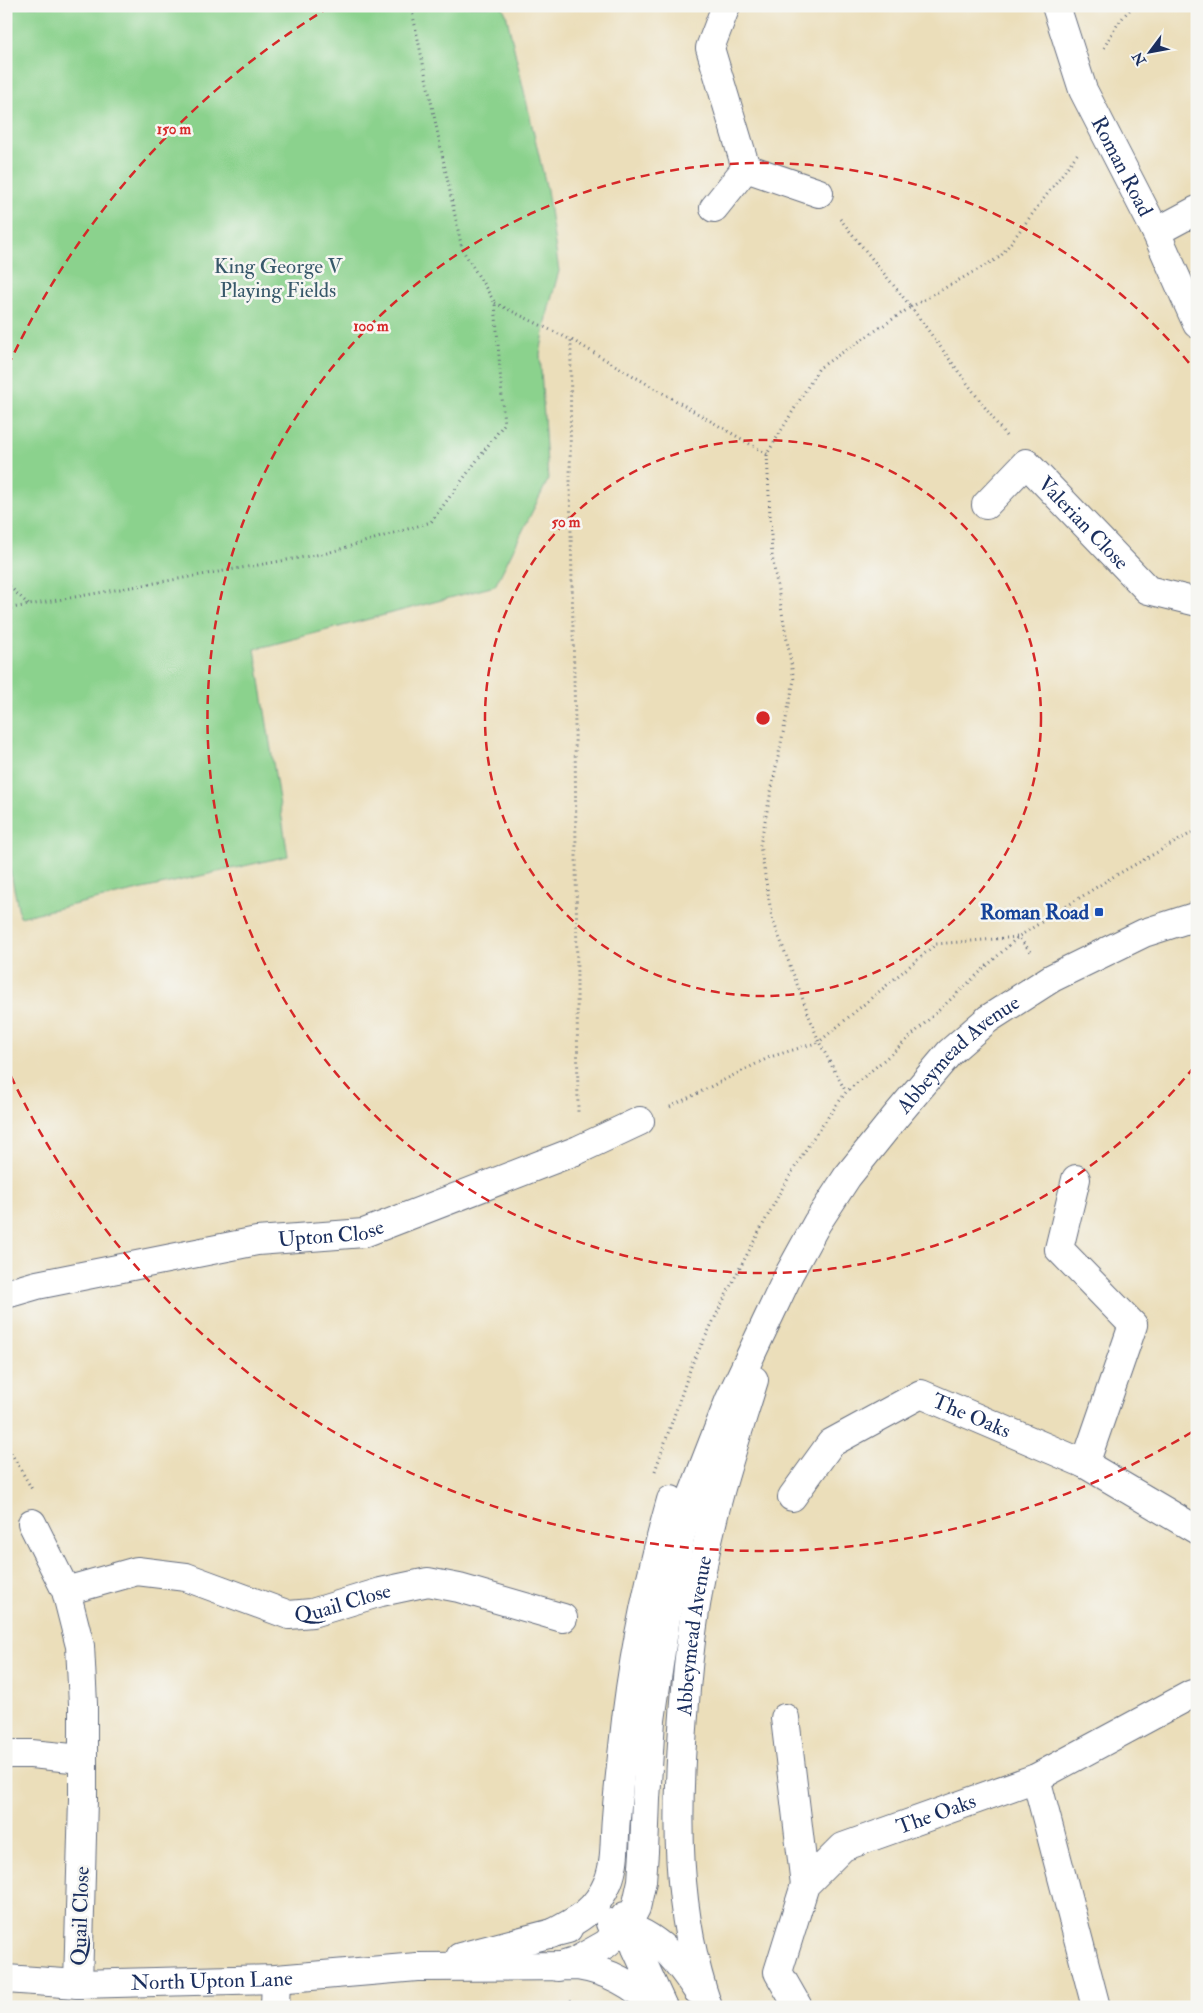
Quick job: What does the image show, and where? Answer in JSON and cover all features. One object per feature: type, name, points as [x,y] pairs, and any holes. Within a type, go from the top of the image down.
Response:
[{"type":"street","points":[[726,6],[710,48],[746,168]]},
{"type":"street","name":"Roman Road","points":[[1056,6],[1083,90],[1156,232],[1197,324]]},
{"type":"street","points":[[746,168],[819,193]]},
{"type":"street","points":[[714,208],[746,168]]},
{"type":"street","points":[[1156,232],[1197,210]]},
{"type":"street","name":"Valerian Close","points":[[986,505],[1026,462],[1148,590],[1197,602]]},
{"type":"street","name":"Abbeymead Avenue","points":[[558,1967],[574,1962],[606,1944],[627,1925],[636,1908],[642,1880],[651,1720],[680,1538],[695,1488],[729,1401],[789,1274],[817,1223],[847,1177],[896,1116],[950,1052],[988,1019],[1052,978],[1144,933],[1197,916]]},
{"type":"street","name":"Upton Close","points":[[6,1294],[46,1283],[257,1241],[364,1234],[578,1150],[640,1121]]},
{"type":"street","points":[[1076,1178],[1059,1248],[1133,1325],[1085,1464]]},
{"type":"street","name":"Abbeymead Avenue","points":[[551,1934],[589,1911],[601,1897],[610,1879],[624,1736],[636,1647],[654,1563],[675,1486],[704,1414],[730,1360],[757,1317],[789,1274]]},
{"type":"street","name":"Abbeymead Avenue","points":[[707,2007],[693,1954],[684,1904],[679,1860],[682,1743],[694,1610],[721,1488],[789,1274]]},
{"type":"street","name":"The Oaks","points":[[792,1497],[831,1443],[921,1394],[1085,1464],[1197,1530]]},
{"type":"street","name":"Quail Close","points":[[32,1523],[66,1591],[80,1646],[83,1704],[83,1799],[78,1984]]},
{"type":"street","name":"Quail Close","points":[[66,1591],[136,1571],[186,1577],[289,1615],[312,1613],[381,1592],[428,1582],[459,1588],[563,1618]]},
{"type":"street","name":"The Oaks","points":[[798,2007],[778,1972],[805,1885],[843,1847],[1036,1778],[1195,1692]]},
{"type":"street","points":[[786,1718],[805,1885]]},
{"type":"street","points":[[6,1754],[31,1754],[82,1759]]},
{"type":"street","points":[[1036,1778],[1096,2007]]},
{"type":"street","name":"Abbeymead Avenue","points":[[614,1853],[619,1891],[627,1925],[663,2007]]},
{"type":"street","name":"Abbeymead Avenue","points":[[551,1934],[594,1923],[627,1925],[661,1945],[683,1968],[707,2007]]},
{"type":"street","name":"North Upton Lane","points":[[417,1967],[551,1934]]},
{"type":"street","points":[[558,1967],[578,1966],[599,1970],[623,1980],[646,1997],[655,2007]]},
{"type":"street","name":"North Upton Lane","points":[[6,1979],[78,1984],[276,1979],[417,1967],[558,1967]]},
{"type":"street","points":[[275,2007],[276,1979]]},
{"type":"path","points":[[6,609],[327,553],[431,522],[504,424],[495,303],[462,250],[411,6]]},
{"type":"path","points":[[846,1092],[819,1042],[772,918],[760,845],[794,680],[772,556],[767,454],[819,368],[911,307],[1000,257],[1100,124]]},
{"type":"path","points":[[819,193],[911,307],[1026,462]]},
{"type":"path","points":[[495,303],[571,340],[767,454]]},
{"type":"path","points":[[571,340],[570,486],[575,724],[578,1150]]},
{"type":"path","points":[[6,583],[30,605]]},
{"type":"path","points":[[640,1121],[770,1057],[819,1042],[936,944],[1018,937],[1052,978]]},
{"type":"path","points":[[6,1444],[40,1502],[32,1523]]},
{"type":"green space","name":"King George V Playing Fields","points":[[6,6],[502,6],[506,14],[547,190],[559,271],[549,307],[540,354],[548,480],[495,586],[255,649],[288,856],[20,917],[6,851]]},
{"type":"place","name":"Roman Road","points":[[1099,912]]}]
